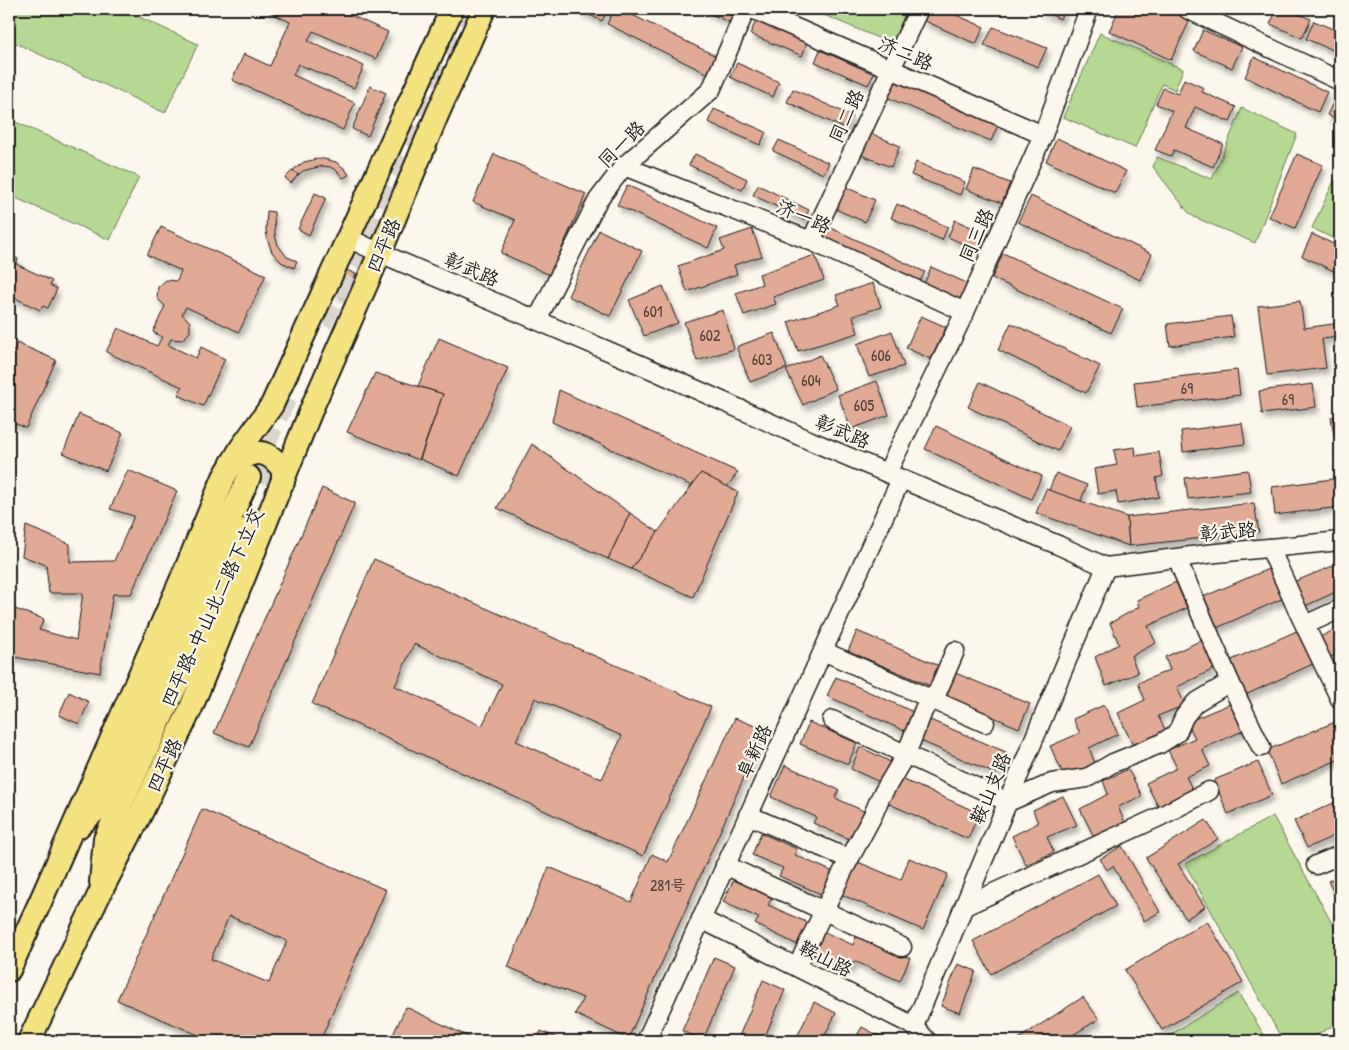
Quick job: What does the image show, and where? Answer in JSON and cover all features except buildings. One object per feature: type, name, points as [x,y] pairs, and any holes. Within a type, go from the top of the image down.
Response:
[{"type":"main road","name":"四平路","points":[[258,477],[272,405],[452,9]]},
{"type":"main road","name":"四平路","points":[[258,477],[314,403],[380,254],[437,115],[484,9]]},
{"type":"main road","name":"四平路-中山北二路下立交","points":[[9,970],[69,836],[100,805],[178,632],[258,477]]},
{"type":"main road","name":"四平路-中山北二路下立交","points":[[29,1041],[99,895],[105,839],[258,477]]},
{"type":"street","name":"同一路","points":[[537,320],[598,200],[624,166],[711,90],[746,9]]},
{"type":"street","name":"济二路","points":[[752,9],[1043,135]]},
{"type":"street","name":"同二路","points":[[810,241],[892,70],[919,9]]},
{"type":"street","name":"同三路","points":[[894,476],[1043,135],[1090,9]]},
{"type":"street","points":[[1187,9],[1340,80]]},
{"type":"street","name":"济一路","points":[[624,166],[810,241],[965,312]]},
{"type":"street","name":"彰武路","points":[[348,238],[380,254],[655,371],[810,441],[1106,567],[1207,554],[1340,541]]},
{"type":"street","name":"阜新路","points":[[646,1041],[823,650],[894,476]]},
{"type":"street","points":[[1270,548],[1304,625],[1340,699]]},
{"type":"street","name":"鞍山支路","points":[[914,1026],[1106,567]]},
{"type":"street","points":[[1181,568],[1230,682],[1261,747]]},
{"type":"street","points":[[1304,625],[1340,610]]},
{"type":"street","points":[[823,650],[985,723]]},
{"type":"street","points":[[797,967],[880,798],[906,754],[924,709],[937,693],[955,650]]},
{"type":"street","points":[[832,720],[1008,802],[1052,784],[1087,778],[1113,763],[1160,744],[1177,733],[1184,718],[1195,703],[1230,682]]},
{"type":"street","points":[[965,906],[1209,792]]},
{"type":"street","points":[[748,815],[849,859]]},
{"type":"street","points":[[1316,865],[1340,855]]},
{"type":"street","points":[[725,865],[902,946]]},
{"type":"street","name":"鞍山路","points":[[701,919],[914,1026],[928,1041]]},
{"type":"green space","points":[[9,9],[122,9],[198,44],[165,113],[9,40]]},
{"type":"green space","points":[[810,9],[907,9],[892,44]]},
{"type":"green space","points":[[1100,33],[1183,69],[1175,90],[1162,84],[1135,148],[1063,117]]},
{"type":"green space","points":[[1242,108],[1297,134],[1255,243],[1194,217],[1153,167],[1157,157],[1212,179]]},
{"type":"green space","points":[[9,119],[139,177],[110,240],[9,195]]},
{"type":"green space","points":[[1334,181],[1340,184],[1340,242],[1312,228]]},
{"type":"green space","points":[[1273,816],[1340,938],[1340,1022],[1305,1041],[1283,1041],[1185,864]]},
{"type":"green space","points":[[1238,993],[1268,1041],[1160,1041]]},
{"type":"tunnel","points":[[321,324],[384,190],[465,9]]},
{"type":"tunnel","points":[[249,477],[289,391]]},
{"type":"tunnel","points":[[268,486],[284,451]]}]
